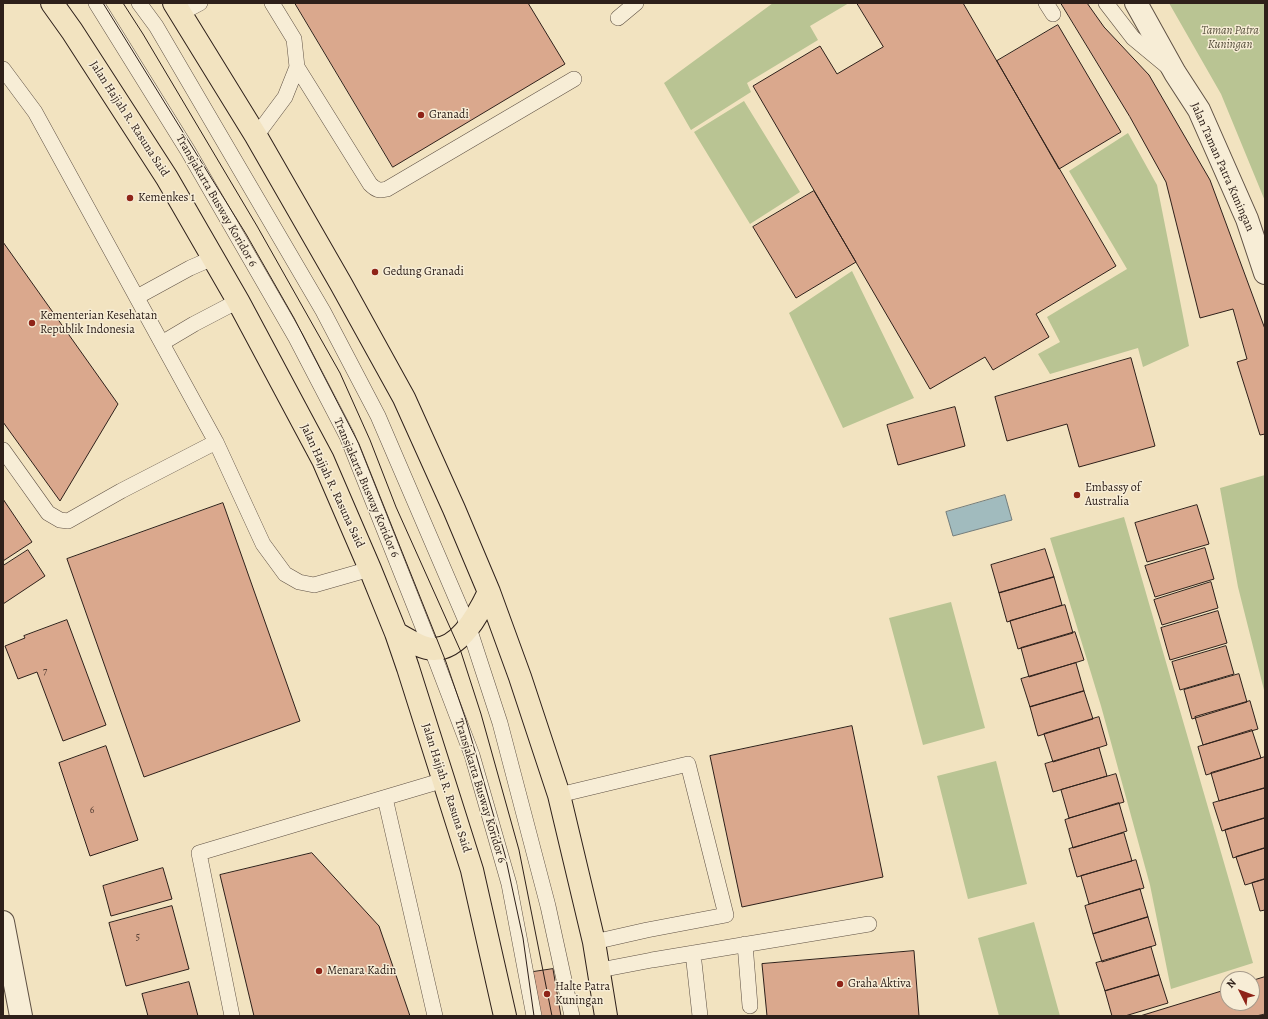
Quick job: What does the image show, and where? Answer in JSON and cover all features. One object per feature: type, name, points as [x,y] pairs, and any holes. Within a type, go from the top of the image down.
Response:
[{"type":"main road","name":"Jalan Hajjah R. Rasuna Said","points":[[52,3],[72,31],[168,178],[238,301],[323,460],[396,633],[472,870],[505,1016]]},
{"type":"main road","points":[[177,8],[256,136],[341,284],[404,398],[454,509],[489,592],[520,677],[559,794],[600,970],[606,1016]]},
{"type":"main road","points":[[396,633],[420,646],[432,650],[448,646],[469,628],[479,614],[489,592]]},
{"type":"street","name":"Jalan Taman Patra Kuningan","points":[[1136,3],[1175,73],[1199,110],[1247,219],[1265,273]]},
{"type":"street","points":[[3,922],[21,1016]]},
{"type":"lane","name":"Transjakarta Busway Koridor 6","points":[[96,3],[188,151],[300,345],[346,436],[432,650],[472,755],[509,884],[534,1016]]},
{"type":"lane","points":[[139,3],[156,26],[327,318],[378,416],[469,628],[500,723],[548,906],[572,1016]]},
{"type":"lane","points":[[177,8],[200,3]]},
{"type":"lane","points":[[272,3],[294,39],[297,67],[370,184],[380,191],[387,189],[574,78]]},
{"type":"lane","points":[[618,18],[636,3]]},
{"type":"lane","points":[[1106,3],[1133,38],[1175,73]]},
{"type":"lane","points":[[256,136],[285,97],[297,67]]},
{"type":"lane","points":[[3,69],[35,112],[216,442],[263,544],[285,574],[299,582],[314,585],[370,569]]},
{"type":"lane","points":[[137,297],[190,268],[213,258]]},
{"type":"lane","points":[[162,344],[194,324],[238,301]]},
{"type":"lane","points":[[3,450],[48,513],[60,520],[68,521],[121,491],[216,442]]},
{"type":"lane","points":[[559,794],[688,764],[726,915],[594,942]]},
{"type":"lane","points":[[232,1016],[199,853],[444,780]]},
{"type":"lane","points":[[385,798],[435,1016]]},
{"type":"lane","points":[[600,970],[869,924]]},
{"type":"lane","points":[[745,944],[750,1006]]},
{"type":"lane","points":[[693,953],[700,1016]]},
{"type":"green space","points":[[773,3],[849,3],[810,26],[818,40],[747,83],[751,92],[691,130],[664,83]]},
{"type":"green space","name":"Taman Patra Kuningan","points":[[1169,3],[1265,3],[1265,201],[1221,94]]},
{"type":"green space","points":[[744,101],[800,192],[750,224],[694,132]]},
{"type":"green space","points":[[1128,133],[1157,185],[1189,346],[1143,367],[1138,348],[1050,374],[1038,354],[1060,342],[1047,317],[1127,269],[1069,171]]},
{"type":"green space","points":[[852,271],[914,398],[843,428],[789,313]]},
{"type":"green space","points":[[1265,475],[1265,694],[1238,587],[1220,488]]},
{"type":"green space","points":[[1124,517],[1253,963],[1228,971],[1220,971],[1220,973],[1171,989],[1150,885],[1101,706],[1050,538]]},
{"type":"green space","points":[[951,602],[985,728],[923,745],[889,618]]},
{"type":"green space","points":[[996,761],[1027,884],[968,899],[937,776]]},
{"type":"green space","points":[[1034,922],[1060,1016],[999,1016],[978,938]]},
{"type":"water","points":[[1005,495],[1012,520],[953,536],[946,512]]},
{"type":"building","name":"Granadi","points":[[295,3],[528,3],[565,64],[393,167]]},
{"type":"building","points":[[857,3],[963,3],[1116,266],[1036,314],[1049,337],[993,370],[985,357],[930,389],[753,86],[820,46],[837,74],[883,47]]},
{"type":"building","points":[[1061,3],[1087,3],[1104,27],[1149,75],[1210,180],[1265,329],[1265,434],[1260,435],[1237,362],[1247,359],[1233,309],[1200,318],[1166,182],[1130,117]]},
{"type":"building","points":[[1058,25],[1121,132],[1059,169],[997,61]]},
{"type":"building","points":[[814,191],[856,262],[796,298],[753,227]]},
{"type":"building","name":"Kementerian Kesehatan Republik Indonesia","points":[[3,242],[118,404],[60,501],[3,422]]},
{"type":"building","points":[[1131,358],[1155,446],[1079,467],[1067,424],[1007,441],[995,397]]},
{"type":"building","points":[[955,407],[965,446],[898,465],[887,425]]},
{"type":"building","points":[[3,499],[32,542],[3,561]]},
{"type":"building","points":[[223,503],[300,721],[144,777],[67,559]]},
{"type":"building","points":[[1197,505],[1209,544],[1147,562],[1135,523]]},
{"type":"building","points":[[1205,548],[1214,579],[1155,597],[1145,566]]},
{"type":"building","points":[[1045,549],[1054,577],[999,593],[991,565]]},
{"type":"building","points":[[28,550],[45,576],[3,604],[3,566]]},
{"type":"building","points":[[1054,577],[1062,605],[1007,622],[999,593]]},
{"type":"building","points":[[1211,582],[1218,608],[1162,625],[1154,600]]},
{"type":"building","points":[[1065,605],[1073,633],[1018,649],[1010,621]]},
{"type":"building","points":[[1218,611],[1227,643],[1170,660],[1161,628]]},
{"type":"building","points":[[67,620],[106,725],[63,741],[37,672],[18,679],[5,646],[25,638],[24,636]]},
{"type":"building","points":[[1075,632],[1084,660],[1029,677],[1021,648]]},
{"type":"building","points":[[1226,646],[1234,674],[1180,690],[1172,662]]},
{"type":"building","points":[[1076,663],[1084,691],[1030,707],[1021,679]]},
{"type":"building","points":[[1239,674],[1247,702],[1192,719],[1184,690]]},
{"type":"building","points":[[1084,691],[1093,719],[1038,736],[1030,707]]},
{"type":"building","points":[[1250,701],[1258,729],[1203,745],[1195,717]]},
{"type":"building","points":[[1099,717],[1107,745],[1053,762],[1044,734]]},
{"type":"building","points":[[852,726],[883,877],[742,907],[710,756]]},
{"type":"building","points":[[1252,730],[1261,758],[1206,775],[1198,747]]},
{"type":"building","points":[[106,746],[138,840],[90,856],[59,763]]},
{"type":"building","points":[[1099,748],[1107,776],[1053,792],[1045,764]]},
{"type":"building","points":[[1265,757],[1265,788],[1219,801],[1211,773]]},
{"type":"building","points":[[1116,774],[1124,802],[1069,818],[1061,790]]},
{"type":"building","points":[[1265,788],[1265,818],[1222,831],[1213,803]]},
{"type":"building","points":[[1119,803],[1127,831],[1073,848],[1065,820]]},
{"type":"building","points":[[1265,818],[1265,848],[1233,858],[1225,830]]},
{"type":"building","points":[[1124,833],[1132,861],[1077,877],[1069,849]]},
{"type":"building","points":[[1265,848],[1265,879],[1245,885],[1236,857]]},
{"type":"building","name":"Menara Kadin","points":[[312,853],[379,926],[410,1016],[254,1016],[220,875]]},
{"type":"building","points":[[1136,860],[1144,888],[1089,904],[1081,876]]},
{"type":"building","points":[[163,868],[172,899],[111,916],[103,886]]},
{"type":"building","points":[[1265,879],[1265,910],[1260,911],[1252,883]]},
{"type":"building","points":[[1140,889],[1148,917],[1093,934],[1085,906]]},
{"type":"building","points":[[172,906],[189,969],[126,986],[109,923]]},
{"type":"building","points":[[1148,917],[1156,945],[1102,962],[1093,934]]},
{"type":"building","points":[[1151,947],[1159,975],[1105,991],[1096,963]]},
{"type":"building","name":"Graha Aktiva","points":[[914,951],[919,1016],[767,1016],[762,964]]},
{"type":"building","name":"Halte Patra Kuningan","points":[[553,969],[561,1016],[541,1016],[533,972]]},
{"type":"building","points":[[1159,975],[1168,1003],[1125,1016],[1112,1016],[1105,991]]},
{"type":"building","points":[[1265,977],[1265,1014],[1256,1016],[1140,1016],[1220,991],[1220,1011],[1260,1011],[1260,979]]},
{"type":"building","points":[[189,982],[198,1016],[148,1016],[142,994]]},
{"type":"tram line","points":[[103,3],[246,234],[294,318],[359,444],[446,662],[466,720],[505,855],[523,938],[534,1016]]},
{"type":"tram line","points":[[123,3],[257,226],[340,373],[370,440],[396,507],[461,652],[481,714],[519,850],[552,1016]]},
{"type":"place","name":"Granadi","points":[[421,115]]},
{"type":"place","name":"Kemenkes 1","points":[[130,198]]},
{"type":"place","name":"Gedung Granadi","points":[[375,272]]},
{"type":"place","name":"Kementerian Kesehatan Republik Indonesia","points":[[32,323]]},
{"type":"place","name":"Embassy of Australia","points":[[1077,495]]},
{"type":"place","name":"Menara Kadin","points":[[319,971]]},
{"type":"place","name":"Graha Aktiva","points":[[840,984]]},
{"type":"place","name":"Halte Patra Kuningan","points":[[547,994]]}]
